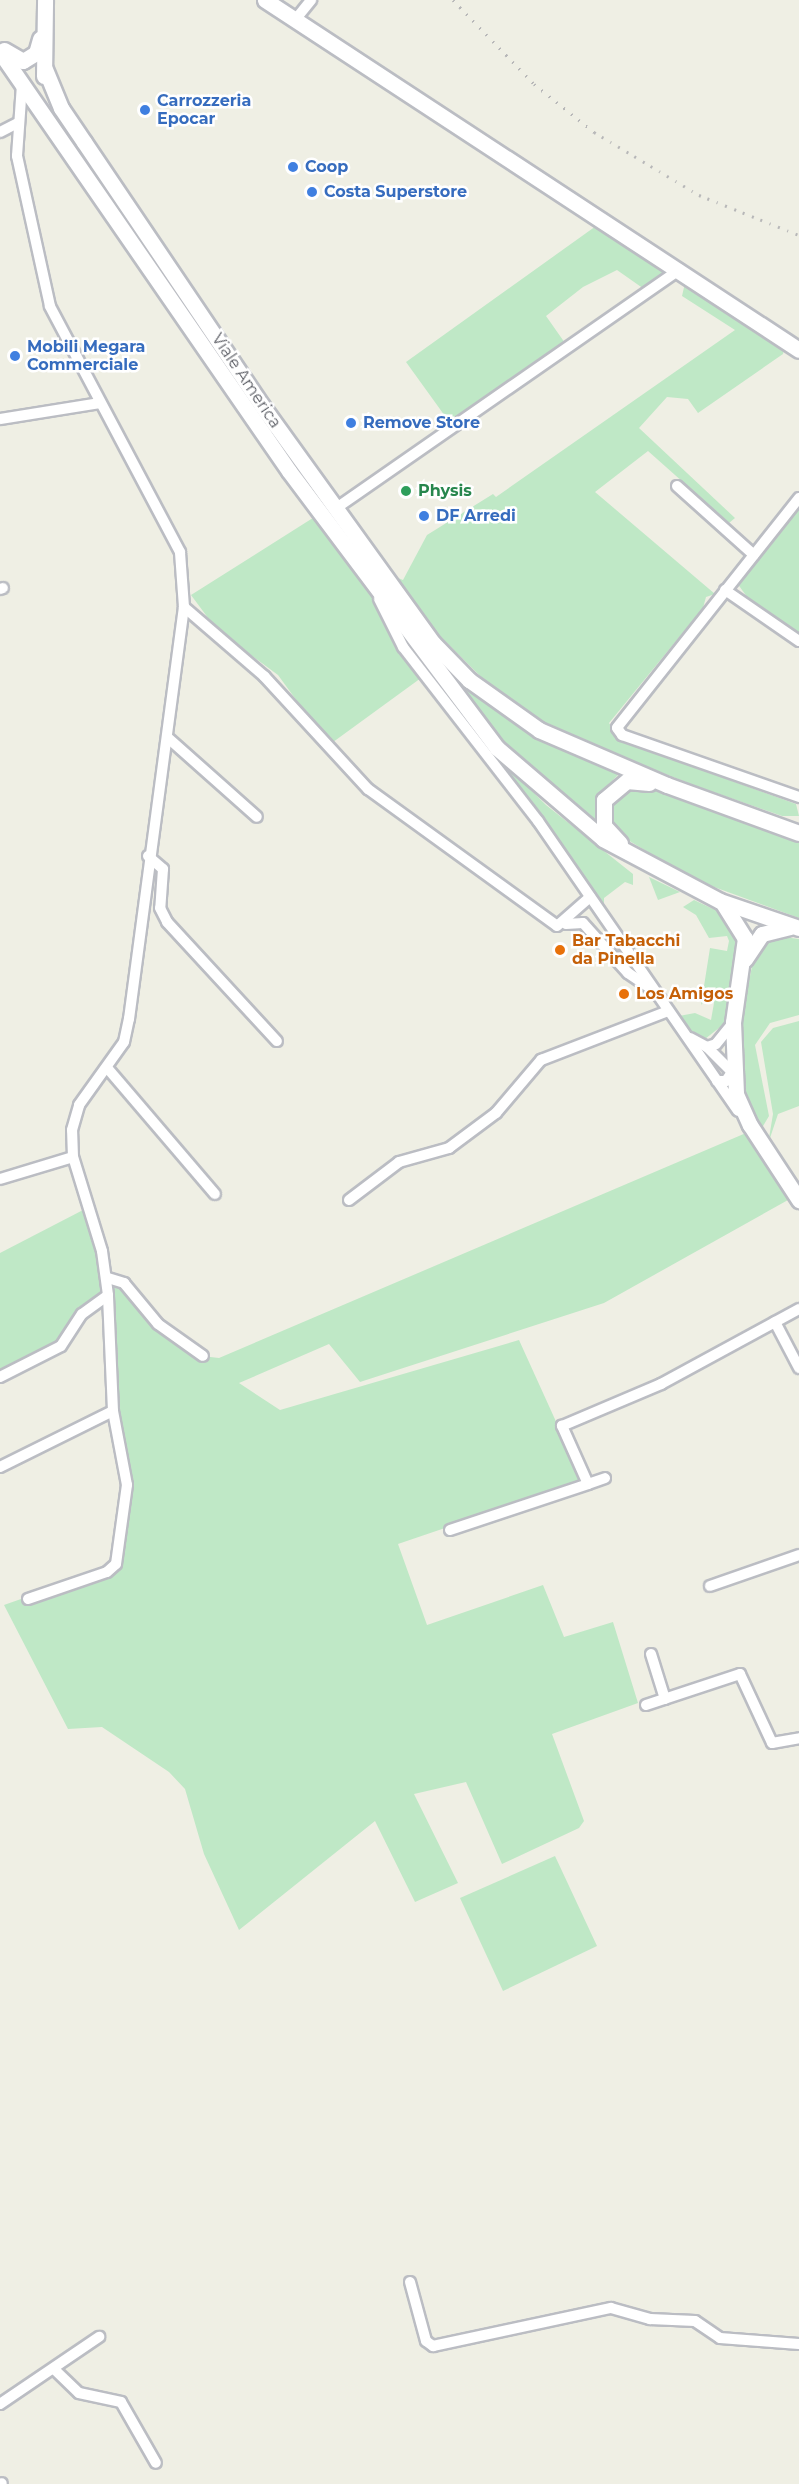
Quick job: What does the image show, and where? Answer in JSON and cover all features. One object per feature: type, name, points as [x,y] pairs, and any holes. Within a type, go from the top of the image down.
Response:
[{"type":"main road","points":[[0,45],[23,61],[36,53],[41,38],[45,0]]},
{"type":"main road","points":[[265,0],[680,269],[799,350]]},
{"type":"main road","points":[[35,102],[45,69],[41,38]]},
{"type":"main road","name":"Viale America","points":[[0,52],[368,577],[510,762],[586,828],[637,860]]},
{"type":"main road","name":"Viale America","points":[[45,69],[61,108],[335,509],[433,643],[469,680],[539,730],[667,785]]},
{"type":"main road","points":[[796,927],[720,901],[637,860],[604,826],[604,800],[627,781],[667,785],[799,833]]},
{"type":"main road","points":[[720,901],[743,930],[744,962],[733,1022],[732,1072],[750,1125],[799,1200]]},
{"type":"main road","points":[[744,962],[762,934],[796,927]]},
{"type":"street","points":[[295,20],[311,0]]},
{"type":"street","points":[[22,84],[19,121],[20,174],[46,295],[68,348],[180,552],[184,608],[148,856],[129,1019],[109,1070],[80,1104],[73,1157],[108,1278],[113,1411],[127,1485],[116,1564],[107,1572],[28,1599]]},
{"type":"street","points":[[0,132],[19,121],[35,102]]},
{"type":"street","points":[[335,509],[680,269]]},
{"type":"street","points":[[0,419],[100,403]]},
{"type":"street","points":[[677,486],[754,555]]},
{"type":"street","points":[[799,498],[617,728],[621,735],[799,797]]},
{"type":"street","points":[[368,577],[403,647],[590,897],[750,1125]]},
{"type":"street","points":[[725,590],[799,641]]},
{"type":"street","points":[[184,608],[264,676],[325,748],[389,806],[557,926],[583,923],[628,973],[654,990]]},
{"type":"street","points":[[167,737],[257,817]]},
{"type":"street","points":[[782,827],[799,824]]},
{"type":"street","points":[[148,856],[163,868],[160,908],[167,922],[277,1041]]},
{"type":"street","points":[[563,925],[590,897]]},
{"type":"street","points":[[349,1200],[399,1162],[449,1148],[496,1113],[541,1060],[668,1011]]},
{"type":"street","points":[[707,1047],[723,1039],[733,1022]]},
{"type":"street","points":[[685,1035],[707,1047],[732,1072],[726,1081],[717,1081]]},
{"type":"street","points":[[109,1070],[215,1194]]},
{"type":"street","points":[[0,1179],[73,1157]]},
{"type":"street","points":[[108,1278],[124,1283],[158,1324],[203,1356]]},
{"type":"street","points":[[0,1377],[61,1346],[82,1314],[108,1295]]},
{"type":"street","points":[[588,1484],[562,1426],[661,1384],[799,1309]]},
{"type":"street","points":[[774,1322],[799,1368]]},
{"type":"street","points":[[0,1467],[113,1411]]},
{"type":"street","points":[[450,1530],[605,1478]]},
{"type":"street","points":[[710,1586],[799,1555]]},
{"type":"street","points":[[651,1654],[665,1699]]},
{"type":"street","points":[[646,1705],[740,1674],[772,1743],[799,1738]]},
{"type":"street","points":[[410,2282],[426,2341],[433,2346],[611,2308],[650,2319],[687,2319],[720,2338],[799,2344]]},
{"type":"street","points":[[0,2404],[56,2370],[99,2337]]},
{"type":"street","points":[[56,2370],[79,2393],[121,2402],[156,2463]]},
{"type":"green space","points":[[596,226],[667,272],[644,289],[617,270],[583,287],[546,316],[565,343],[450,423],[406,362]]},
{"type":"green space","points":[[685,283],[784,349],[783,354],[698,413],[688,399],[667,397],[639,428],[735,518],[729,523],[648,451],[595,492],[715,594],[706,597],[703,608],[609,723],[621,741],[796,804],[799,816],[782,816],[696,786],[561,733],[531,715],[485,681],[432,628],[393,576],[403,580],[427,535],[493,494],[496,497],[735,330],[682,296]]},
{"type":"green space","points":[[799,508],[799,634],[750,601],[737,583]]},
{"type":"green space","points":[[316,516],[357,571],[421,678],[329,745],[278,675],[217,630],[191,595]]},
{"type":"green space","points":[[399,631],[487,746],[546,805],[633,874],[633,885],[625,882],[604,898],[604,906]]},
{"type":"green space","points":[[445,671],[516,722],[621,772],[598,795],[596,823],[500,743]]},
{"type":"green space","points":[[642,786],[799,842],[799,918],[695,880],[616,833],[607,804],[620,789]]},
{"type":"green space","points":[[649,877],[680,892],[658,900]]},
{"type":"green space","points":[[694,900],[726,915],[739,936],[724,1024],[705,1039],[691,1032],[679,1016],[695,1013],[711,1020],[714,1003],[706,999],[701,1005],[710,948],[727,951],[729,941],[727,936],[709,938],[696,915],[683,907]]},
{"type":"green space","points":[[776,936],[799,939],[799,1015],[770,1023],[755,1045],[769,1116],[760,1131],[742,1082],[740,1027],[754,956],[761,942]]},
{"type":"green space","points":[[799,1021],[799,1106],[778,1114],[768,1144],[773,1114],[761,1042],[773,1028]]},
{"type":"green space","points":[[746,1133],[788,1200],[604,1303],[360,1382],[329,1344],[239,1383],[280,1410],[519,1340],[583,1481],[398,1544],[427,1625],[543,1585],[564,1637],[613,1622],[638,1703],[552,1734],[584,1821],[579,1828],[502,1864],[466,1782],[414,1794],[458,1883],[415,1902],[375,1821],[239,1930],[204,1854],[185,1789],[169,1772],[102,1727],[68,1729],[4,1605],[21,1599],[26,1604],[108,1578],[120,1566],[131,1488],[118,1405],[113,1283],[123,1286],[156,1327],[193,1355],[219,1358]]},
{"type":"green space","points":[[85,1209],[99,1256],[101,1295],[61,1341],[0,1372],[0,1253]]},
{"type":"green space","points":[[555,1856],[597,1946],[503,1991],[460,1898]]},
{"type":"railway","points":[[453,0],[534,84],[594,132],[699,195],[799,235]]},
{"type":"place","name":"Carrozzeria Epocar","points":[[145,110]]},
{"type":"place","name":"Coop","points":[[293,167]]},
{"type":"place","name":"Costa Superstore","points":[[312,192]]},
{"type":"place","name":"Mobili Megara Commerciale","points":[[15,356]]},
{"type":"place","name":"Remove Store","points":[[351,423]]},
{"type":"place","name":"Physis","points":[[406,491]]},
{"type":"place","name":"DF Arredi","points":[[424,516]]},
{"type":"place","name":"Bar Tabacchi da Pinella","points":[[560,950]]},
{"type":"place","name":"Los Amigos","points":[[624,994]]}]
